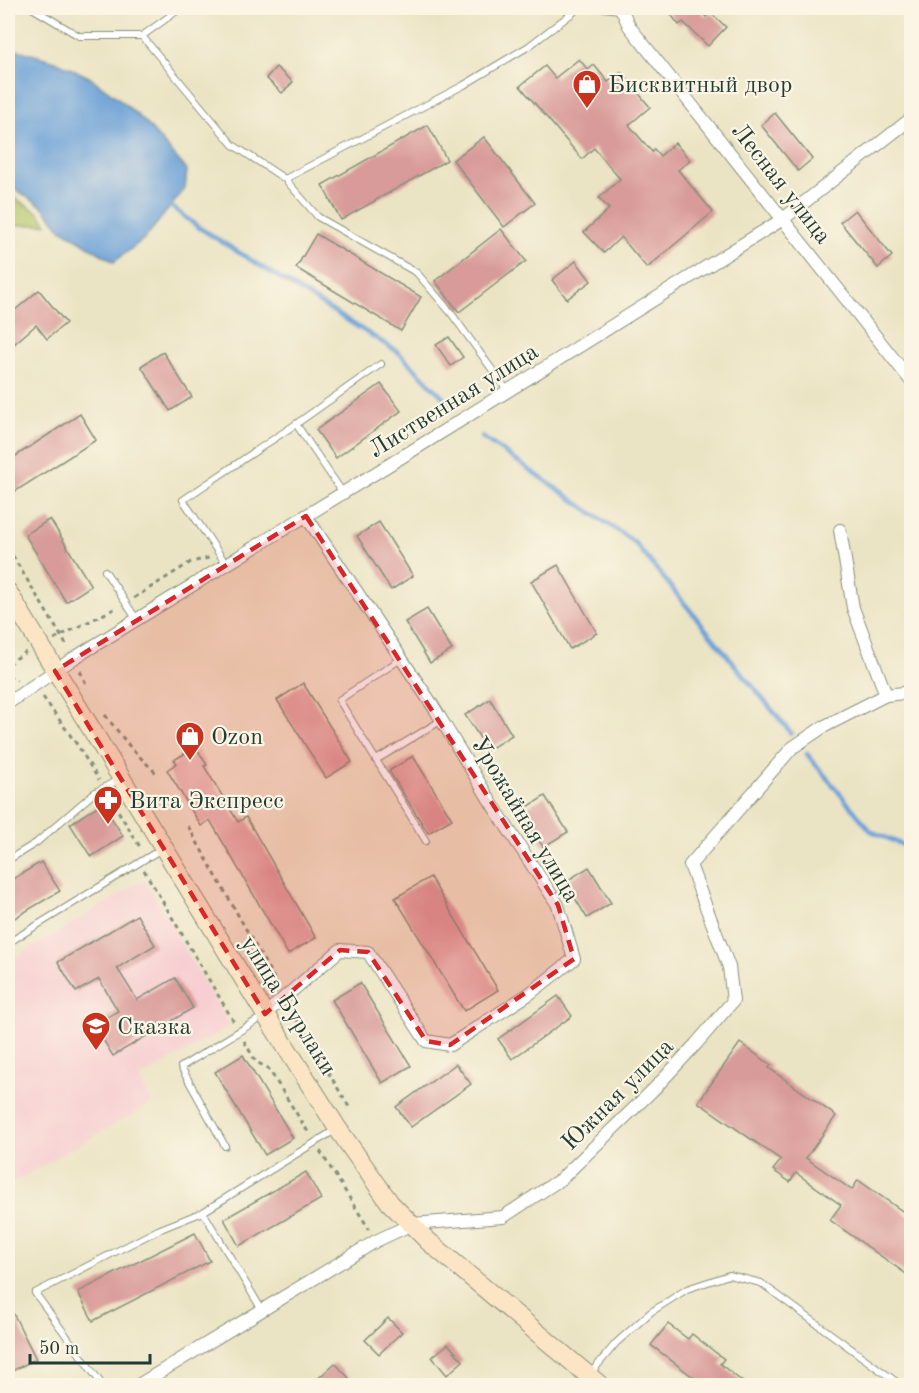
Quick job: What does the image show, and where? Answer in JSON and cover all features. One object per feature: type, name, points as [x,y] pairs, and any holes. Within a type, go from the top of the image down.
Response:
[{"type":"street","name":"Лесная улица","points":[[621,9],[629,26],[912,382]]},
{"type":"street","name":"Лиственная улица","points":[[8,703],[74,658],[137,620],[223,560],[306,516],[783,219],[912,118]]},
{"type":"street","name":"Урожайная улица","points":[[265,1014],[340,950],[368,952],[426,1041],[450,1044],[529,994],[574,959],[558,905],[492,804],[442,720],[306,516]]},
{"type":"street","points":[[840,530],[853,608],[886,695]]},
{"type":"street","name":"улица Бурлаки","points":[[8,592],[265,1014],[338,1129],[390,1203],[428,1241],[595,1381]]},
{"type":"street","name":"Южная улица","points":[[137,1386],[369,1245],[412,1224],[503,1217],[561,1179],[655,1088],[733,1001],[729,967],[690,865],[792,748],[823,727],[886,695],[912,692]]},
{"type":"lane","points":[[32,8],[79,36],[142,36],[181,8]]},
{"type":"lane","points":[[285,179],[464,85],[529,46],[579,8]]},
{"type":"lane","points":[[603,8],[621,9]]},
{"type":"lane","points":[[142,36],[233,145],[285,179],[318,217],[417,273],[451,313],[507,390]]},
{"type":"lane","points":[[223,560],[183,500],[381,364]]},
{"type":"lane","points":[[296,424],[343,493]]},
{"type":"lane","points":[[105,571],[137,620]]},
{"type":"lane","points":[[401,659],[339,700],[426,842]]},
{"type":"lane","points":[[376,760],[442,720]]},
{"type":"lane","points":[[8,860],[36,843],[94,793],[122,778]]},
{"type":"lane","points":[[8,943],[163,848]]},
{"type":"lane","points":[[225,1146],[181,1067],[265,1014]]},
{"type":"lane","points":[[103,1386],[35,1293],[158,1230],[203,1212],[338,1129]]},
{"type":"lane","points":[[203,1212],[262,1310]]},
{"type":"lane","points":[[595,1381],[616,1343],[651,1312],[687,1288],[729,1275],[761,1283],[902,1386]]},
{"type":"path","points":[[8,548],[74,658],[86,684]]},
{"type":"path","points":[[61,637],[125,603],[191,562],[223,560]]},
{"type":"path","points":[[104,714],[131,748],[158,774]]},
{"type":"path","points":[[188,826],[284,998],[349,1107]]},
{"type":"highlighted area","points":[[306,516],[558,905],[574,959],[450,1045],[426,1041],[368,952],[340,950],[265,1014],[55,671]]},
{"type":"shaded area","name":"Сказка","points":[[146,879],[230,1026],[139,1078],[152,1103],[8,1185],[8,962]]},
{"type":"green space","points":[[8,194],[39,213],[47,224],[8,226]]},
{"type":"water","points":[[8,47],[55,61],[89,77],[144,121],[187,170],[185,189],[145,238],[114,262],[61,229],[43,207],[8,185]]},
{"type":"building","points":[[666,8],[699,8],[706,17],[710,12],[726,27],[708,46],[683,22],[679,25]]},
{"type":"building","points":[[579,59],[588,70],[594,65],[608,82],[621,72],[650,107],[629,125],[652,152],[654,149],[660,156],[675,143],[690,160],[678,170],[713,212],[647,268],[621,237],[604,253],[584,232],[609,209],[599,198],[620,179],[594,148],[582,159],[520,86],[545,66],[555,78]]},
{"type":"building","points":[[276,67],[293,82],[282,93],[266,78]]},
{"type":"building","points":[[775,113],[812,159],[798,171],[761,125]]},
{"type":"building","points":[[428,125],[447,160],[341,220],[322,185]]},
{"type":"building","points":[[484,137],[535,203],[504,227],[453,160]]},
{"type":"building","points":[[855,210],[892,256],[878,268],[840,222]]},
{"type":"building","points":[[501,229],[526,261],[459,312],[435,281]]},
{"type":"building","points":[[316,234],[421,297],[401,331],[296,268]]},
{"type":"building","points":[[576,261],[591,281],[567,299],[552,280]]},
{"type":"building","points":[[39,290],[66,323],[47,339],[36,325],[8,349],[8,316]]},
{"type":"building","points":[[449,337],[463,357],[451,366],[436,345]]},
{"type":"building","points":[[163,352],[192,397],[170,411],[141,366]]},
{"type":"building","points":[[381,384],[401,411],[336,458],[316,430]]},
{"type":"building","points":[[80,414],[96,440],[8,496],[8,461]]},
{"type":"building","points":[[50,519],[91,586],[66,602],[25,535]]},
{"type":"building","points":[[379,522],[413,576],[391,590],[357,536]]},
{"type":"building","points":[[558,565],[597,633],[570,649],[531,581]]},
{"type":"building","points":[[427,609],[452,650],[430,663],[405,622]]},
{"type":"building","points":[[303,683],[352,762],[326,778],[277,700]]},
{"type":"building","points":[[490,699],[512,735],[488,750],[465,715]]},
{"type":"building","points":[[196,747],[207,765],[204,766],[238,822],[246,817],[316,938],[288,954],[210,820],[201,826],[167,770],[177,763],[174,760]]},
{"type":"building","points":[[413,756],[452,819],[428,833],[389,771]]},
{"type":"building","points":[[545,796],[568,832],[543,847],[521,811]]},
{"type":"building","points":[[102,803],[123,836],[91,857],[70,824]]},
{"type":"building","points":[[41,862],[60,891],[8,922],[8,882]]},
{"type":"building","points":[[589,867],[611,903],[587,918],[565,882]]},
{"type":"building","points":[[430,877],[498,990],[464,1011],[395,898]]},
{"type":"building","points":[[137,915],[155,945],[117,968],[137,1000],[175,978],[193,1008],[113,1056],[94,1025],[118,1011],[99,979],[76,992],[58,962]]},
{"type":"building","points":[[360,983],[411,1066],[382,1083],[332,1000]]},
{"type":"building","points":[[558,996],[572,1016],[512,1059],[498,1039]]},
{"type":"building","points":[[740,1043],[771,1065],[769,1068],[836,1116],[806,1158],[852,1190],[858,1180],[912,1218],[912,1278],[830,1220],[841,1205],[796,1173],[790,1182],[773,1170],[781,1160],[698,1102]]},
{"type":"building","points":[[243,1055],[293,1138],[265,1155],[215,1072]]},
{"type":"building","points":[[456,1064],[471,1084],[411,1127],[396,1107]]},
{"type":"building","points":[[306,1172],[321,1199],[239,1246],[224,1219]]},
{"type":"building","points":[[195,1233],[210,1261],[93,1321],[78,1292]]},
{"type":"building","points":[[8,1303],[36,1359],[8,1373]]},
{"type":"building","points":[[388,1318],[402,1332],[379,1354],[365,1340]]},
{"type":"building","points":[[668,1324],[688,1339],[692,1334],[724,1359],[720,1364],[748,1386],[705,1386],[651,1345]]},
{"type":"building","points":[[448,1344],[463,1361],[447,1375],[432,1357]]},
{"type":"building","points":[[335,1363],[349,1378],[341,1386],[310,1386]]},
{"type":"waterway","points":[[167,203],[198,227],[398,352],[454,408]]},
{"type":"waterway","points":[[482,437],[634,542],[791,733]]},
{"type":"waterway","points":[[807,754],[871,831],[912,849]]},
{"type":"place","name":"Бисквитный двор","points":[[587,110]]},
{"type":"place","name":"Ozon","points":[[190,762]]},
{"type":"place","name":"Вита Экспресс","points":[[108,826]]},
{"type":"place","name":"Сказка","points":[[96,1052]]}]
